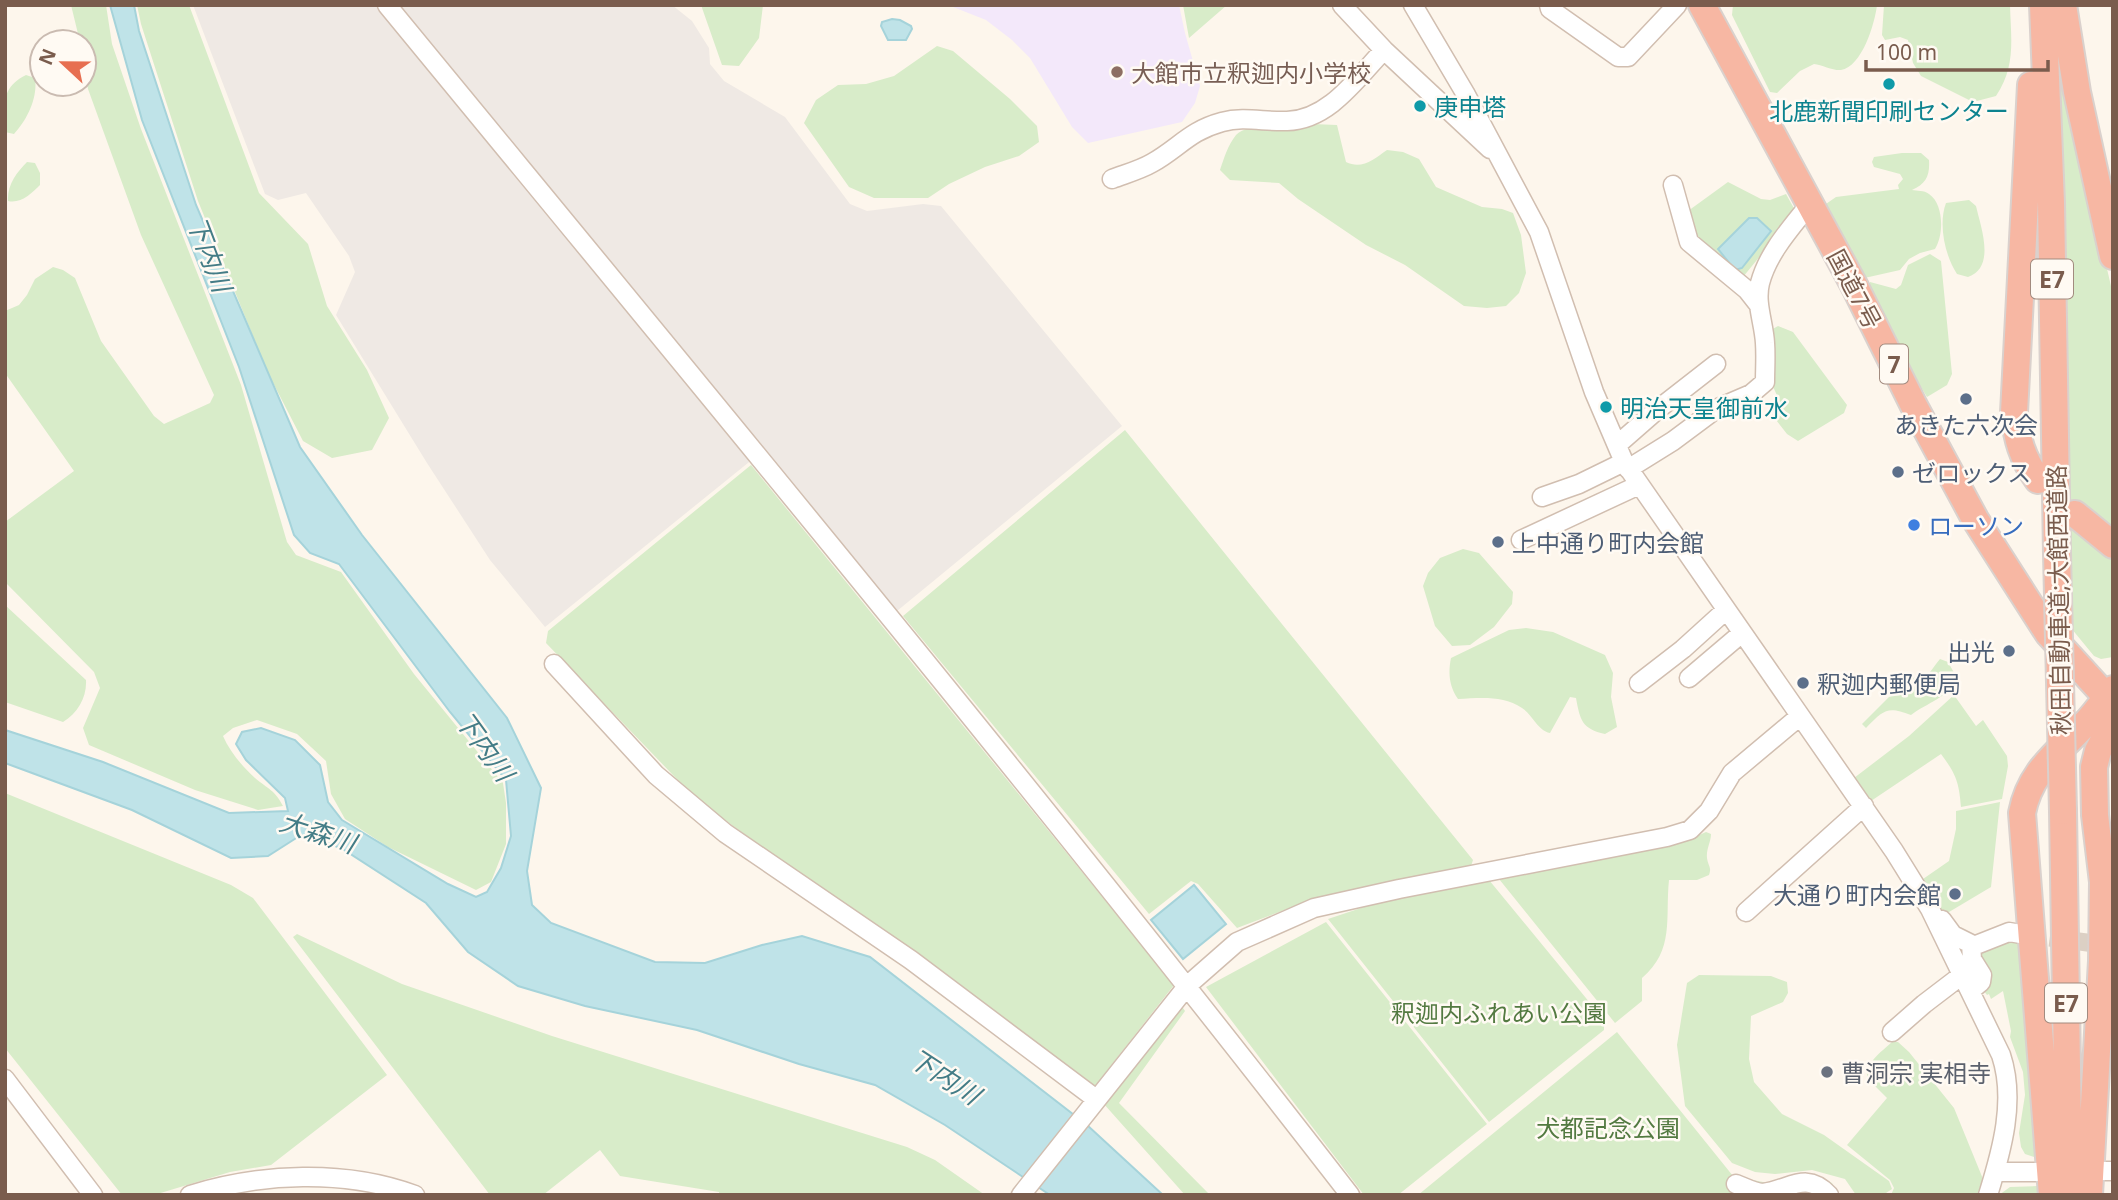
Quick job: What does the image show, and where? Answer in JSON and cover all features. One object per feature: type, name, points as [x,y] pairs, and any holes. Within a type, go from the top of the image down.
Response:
[{"type":"highway","name":"国道7号","points":[[1702,5],[1855,287],[1920,417],[1981,528],[2048,633],[2111,704]]},
{"type":"highway","points":[[2032,5],[2030,123],[2014,413],[2017,438],[2025,463],[2038,480]]},
{"type":"highway","name":"秋田自動車道;大館西道路","points":[[2043,5],[2051,203],[2069,1195]]},
{"type":"highway","points":[[2063,5],[2077,92],[2113,256]]},
{"type":"highway","points":[[2075,514],[2113,545]]},
{"type":"highway","points":[[2052,1195],[2022,813],[2028,789],[2035,777],[2111,704]]},
{"type":"highway","points":[[2089,1195],[2102,961],[2103,883],[2095,815],[2094,767],[2111,704]]},
{"type":"street","points":[[387,5],[976,721],[1118,902],[1188,985],[1350,1195]]},
{"type":"street","points":[[1342,5],[1384,50],[1497,156]]},
{"type":"street","points":[[1413,5],[1465,93],[1539,232],[1594,392],[1623,459],[1864,806],[1924,899],[2001,1055],[2007,1073],[2007,1106],[1988,1195]]},
{"type":"street","points":[[1549,5],[1550,9],[1618,57],[1628,57],[1677,5]]},
{"type":"street","points":[[1112,179],[1153,163],[1193,133],[1222,122],[1246,118],[1285,121],[1307,119],[1327,108],[1384,50]]},
{"type":"street","points":[[1673,185],[1689,242],[1747,290],[1758,304]]},
{"type":"street","points":[[1542,497],[1579,484],[1623,459],[1672,441],[1716,410],[1751,394],[1765,382],[1765,342],[1758,304],[1760,284],[1771,256],[1784,235],[1810,205]]},
{"type":"street","points":[[1623,459],[1657,410],[1716,364]]},
{"type":"street","points":[[1521,540],[1639,485]]},
{"type":"street","points":[[1639,683],[1683,649],[1726,610]]},
{"type":"street","points":[[1689,678],[1742,633]]},
{"type":"street","points":[[554,664],[656,775],[725,833],[911,960],[1096,1099]]},
{"type":"street","points":[[1021,1195],[1188,985],[1237,942],[1314,908],[1399,889],[1667,838],[1690,830],[1709,811],[1731,773],[1800,716]]},
{"type":"street","points":[[1746,912],[1793,873],[1864,806]]},
{"type":"street","points":[[1892,1032],[1924,1004],[1966,983],[1981,982],[1983,975],[1972,959],[1971,944],[1953,934],[1924,899]]},
{"type":"street","points":[[1971,947],[2009,932],[2021,934]]},
{"type":"street","points":[[5,1079],[93,1195]]},
{"type":"street","points":[[1995,1171],[2037,1172]]},
{"type":"street","points":[[190,1195],[249,1182],[327,1178],[365,1181],[415,1195]]},
{"type":"street","points":[[1737,1184],[1761,1193],[1809,1181],[1820,1186],[1829,1195]]},
{"type":"shaded area","points":[[193,5],[672,5],[692,21],[709,48],[710,64],[724,81],[785,117],[850,204],[867,211],[923,204],[941,206],[1122,426],[897,611],[764,450],[545,627],[490,560],[336,315],[355,272],[349,256],[306,193],[278,200],[265,194]]},
{"type":"shaded area","name":"大館市立釈迦内小学校","points":[[948,5],[1179,5],[1200,86],[1195,103],[1182,122],[1088,143],[1072,127],[1030,58],[1012,40],[986,20]]},
{"type":"green space","points":[[71,5],[106,5],[112,44],[141,129],[241,385],[287,542],[296,555],[341,572],[414,674],[503,783],[506,844],[491,882],[476,890],[388,847],[345,819],[331,794],[326,761],[297,734],[257,720],[233,728],[223,736],[241,764],[274,793],[283,806],[258,810],[195,790],[89,745],[83,728],[100,688],[94,672],[5,582],[5,522],[74,471],[5,373],[5,311],[19,305],[35,279],[53,267],[75,278],[101,341],[154,416],[164,424],[210,403],[214,395],[141,235],[91,98],[98,98],[98,28],[77,28]]},
{"type":"green space","points":[[137,5],[189,5],[259,193],[308,244],[327,306],[367,370],[389,418],[372,450],[332,458],[303,441],[268,373],[198,201]]},
{"type":"green space","points":[[701,5],[763,5],[759,38],[739,66],[722,65]]},
{"type":"green space","points":[[1183,5],[1227,5],[1189,38]]},
{"type":"green space","points":[[1733,5],[1877,5],[1866,43],[1855,61],[1841,70],[1814,64],[1800,71],[1777,93],[1770,92],[1732,15]]},
{"type":"green space","points":[[1884,5],[2010,5],[2009,63],[2007,74],[1996,96],[1973,102],[1921,76],[1913,63],[1908,40],[1900,37],[1885,40],[1882,35]]},
{"type":"green space","points":[[937,46],[953,51],[1010,99],[1037,126],[1039,142],[1019,156],[985,167],[949,184],[928,198],[874,198],[849,187],[804,123],[816,100],[838,85],[866,84],[894,76]]},
{"type":"green space","points":[[2061,67],[2113,295],[2113,531],[2081,504],[2069,501],[2058,69]]},
{"type":"green space","points":[[28,76],[28,98],[33,98],[23,122],[14,134],[5,132],[4,106],[8,92],[18,80]]},
{"type":"green space","points":[[1337,125],[1346,162],[1363,164],[1387,150],[1403,152],[1419,159],[1436,187],[1482,207],[1513,213],[1521,235],[1526,273],[1519,293],[1506,306],[1464,306],[1405,265],[1366,245],[1279,183],[1230,180],[1220,170],[1231,143],[1242,131],[1261,126]]},
{"type":"green space","points":[[1921,153],[1929,160],[1926,179],[1912,190],[1927,193],[1938,205],[1941,228],[1938,243],[1935,249],[1909,259],[1900,270],[1860,279],[1823,206],[1836,197],[1899,189],[1898,185],[1903,179],[1900,174],[1874,167],[1872,162],[1874,157]]},
{"type":"green space","points":[[27,162],[35,163],[40,173],[40,185],[22,199],[8,201],[13,179]]},
{"type":"green space","points":[[1728,182],[1761,199],[1770,200],[1786,194],[1796,212],[1743,277],[1691,238],[1688,211]]},
{"type":"green space","points":[[1969,200],[1976,206],[1983,235],[1984,256],[1977,272],[1968,277],[1957,274],[1953,267],[1944,240],[1943,220],[1946,203]]},
{"type":"green space","points":[[1930,254],[1941,261],[1952,374],[1947,385],[1927,397],[1906,363],[1870,291],[1870,282],[1896,289],[1901,285],[1908,265]]},
{"type":"green space","points":[[1778,326],[1793,332],[1847,405],[1844,413],[1798,441],[1787,434],[1769,411],[1779,400],[1771,382],[1771,330]]},
{"type":"green space","points":[[1125,430],[1473,860],[1470,869],[1316,898],[1237,928],[1198,884],[1191,881],[1149,914],[903,616]]},
{"type":"green space","points":[[751,465],[1174,985],[1091,1091],[895,943],[696,799],[546,643],[548,631]]},
{"type":"green space","points":[[2070,526],[2113,557],[2113,657],[2101,659],[2094,656],[2071,628]]},
{"type":"green space","points":[[1463,549],[1479,553],[1513,592],[1512,604],[1494,627],[1470,645],[1452,646],[1435,626],[1423,586],[1428,573],[1440,558]]},
{"type":"green space","points":[[5,605],[86,680],[80,704],[63,722],[5,702]]},
{"type":"green space","points":[[1526,628],[1553,632],[1605,655],[1613,673],[1611,697],[1617,727],[1605,734],[1591,729],[1581,718],[1576,698],[1570,697],[1550,733],[1542,729],[1522,708],[1507,701],[1491,698],[1458,699],[1450,679],[1451,658],[1509,630]]},
{"type":"green space","points":[[1940,659],[1948,662],[1957,678],[1943,696],[1911,715],[1891,710],[1882,713],[1866,728],[1862,724],[1908,678],[1928,674]]},
{"type":"green space","points":[[1954,695],[1976,726],[1983,720],[2007,756],[2008,766],[2002,799],[1961,807],[1956,779],[1941,754],[1871,801],[1854,778],[1909,736]]},
{"type":"green space","points":[[5,793],[231,885],[253,898],[387,1075],[271,1165],[230,1172],[154,1195],[122,1195],[5,1048]]},
{"type":"green space","points":[[2000,802],[1991,887],[1944,915],[1923,879],[1949,861],[1956,829],[1956,811]]},
{"type":"green space","points":[[1706,832],[1711,834],[1707,855],[1709,875],[1697,880],[1669,880],[1666,933],[1660,956],[1642,978],[1642,1001],[1615,1023],[1499,879],[1506,874],[1688,840]]},
{"type":"green space","name":"釈迦内ふれあい公園","points":[[1489,880],[1604,1020],[1604,1030],[1489,1122],[1328,919],[1391,898]]},
{"type":"green space","points":[[1326,922],[1487,1124],[1398,1195],[1364,1195],[1206,987]]},
{"type":"green space","points":[[297,934],[402,984],[552,1036],[907,1147],[935,1160],[985,1195],[719,1195],[719,1192],[620,1176],[600,1150],[543,1195],[490,1195],[293,937]]},
{"type":"green space","points":[[2008,940],[2021,941],[2040,1159],[2025,1154],[2021,1147],[2019,1133],[2025,1095],[2023,1072],[2010,1037],[2003,991],[1991,999],[1984,991],[1988,987],[1990,974],[1979,953]]},
{"type":"green space","points":[[1699,975],[1771,976],[1787,982],[1788,993],[1783,1002],[1751,1016],[1749,1059],[1754,1082],[1782,1114],[1824,1135],[1889,1181],[1892,1189],[1883,1195],[1856,1195],[1845,1179],[1812,1170],[1775,1174],[1755,1172],[1732,1163],[1685,1106],[1677,1045],[1687,983]]},
{"type":"green space","points":[[1181,1005],[1185,1011],[1119,1103],[1210,1195],[1185,1195],[1103,1103]]},
{"type":"green space","name":"犬都記念公園","points":[[1617,1032],[1733,1176],[1768,1183],[1798,1174],[1819,1176],[1832,1183],[1838,1195],[1418,1195]]},
{"type":"green space","points":[[1892,1042],[1898,1042],[1909,1052],[1954,1108],[1983,1179],[1977,1195],[1891,1195],[1894,1188],[1890,1180],[1847,1145],[1887,1098],[1867,1078],[1872,1062]]},
{"type":"green space","points":[[2038,1186],[2039,1195],[1999,1195],[2010,1187]]},
{"type":"water","points":[[110,5],[134,5],[139,31],[196,205],[300,447],[362,535],[507,718],[541,788],[527,871],[532,905],[551,923],[655,962],[705,963],[802,936],[870,957],[1087,1125],[1163,1195],[1050,1195],[945,1125],[875,1085],[799,1064],[697,1030],[585,1006],[518,986],[468,952],[426,903],[341,848],[301,835],[268,856],[231,858],[132,810],[5,763],[5,730],[103,762],[229,813],[288,811],[285,798],[246,760],[236,744],[242,732],[261,728],[295,740],[320,765],[328,802],[342,820],[448,884],[476,897],[487,892],[501,868],[511,836],[506,780],[450,712],[339,564],[310,553],[294,535],[239,367],[142,120]]},
{"type":"water","points":[[892,19],[911,26],[906,40],[888,40],[881,26],[882,22]]},
{"type":"water","points":[[1749,218],[1757,218],[1771,231],[1742,268],[1735,270],[1718,249]]},
{"type":"water","points":[[1194,885],[1226,924],[1183,959],[1151,920]]},
{"type":"tunnel","points":[[2023,934],[2113,946]]},
{"type":"place","name":"大館市立釈迦内小学校","points":[[1117,72]]},
{"type":"place","name":"北鹿新聞印刷センター","points":[[1889,84]]},
{"type":"place","name":"庚申塔","points":[[1420,106]]},
{"type":"place","name":"あきた六次会","points":[[1966,399]]},
{"type":"place","name":"明治天皇御前水","points":[[1606,407]]},
{"type":"place","name":"ゼロックス","points":[[1898,472]]},
{"type":"place","name":"ローソン","points":[[1914,525]]},
{"type":"place","name":"上中通り町内会館","points":[[1498,542]]},
{"type":"place","name":"出光","points":[[2009,651]]},
{"type":"place","name":"釈迦内郵便局","points":[[1803,683]]},
{"type":"place","name":"大通り町内会館","points":[[1955,894]]},
{"type":"place","name":"曹洞宗 実相寺","points":[[1827,1072]]},
{"type":"water label","name":"下内川","points":[[210,254]]},
{"type":"water label","name":"下内川","points":[[485,746]]},
{"type":"water label","name":"大森川","points":[[318,832]]},
{"type":"water label","name":"下内川","points":[[945,1076]]}]
